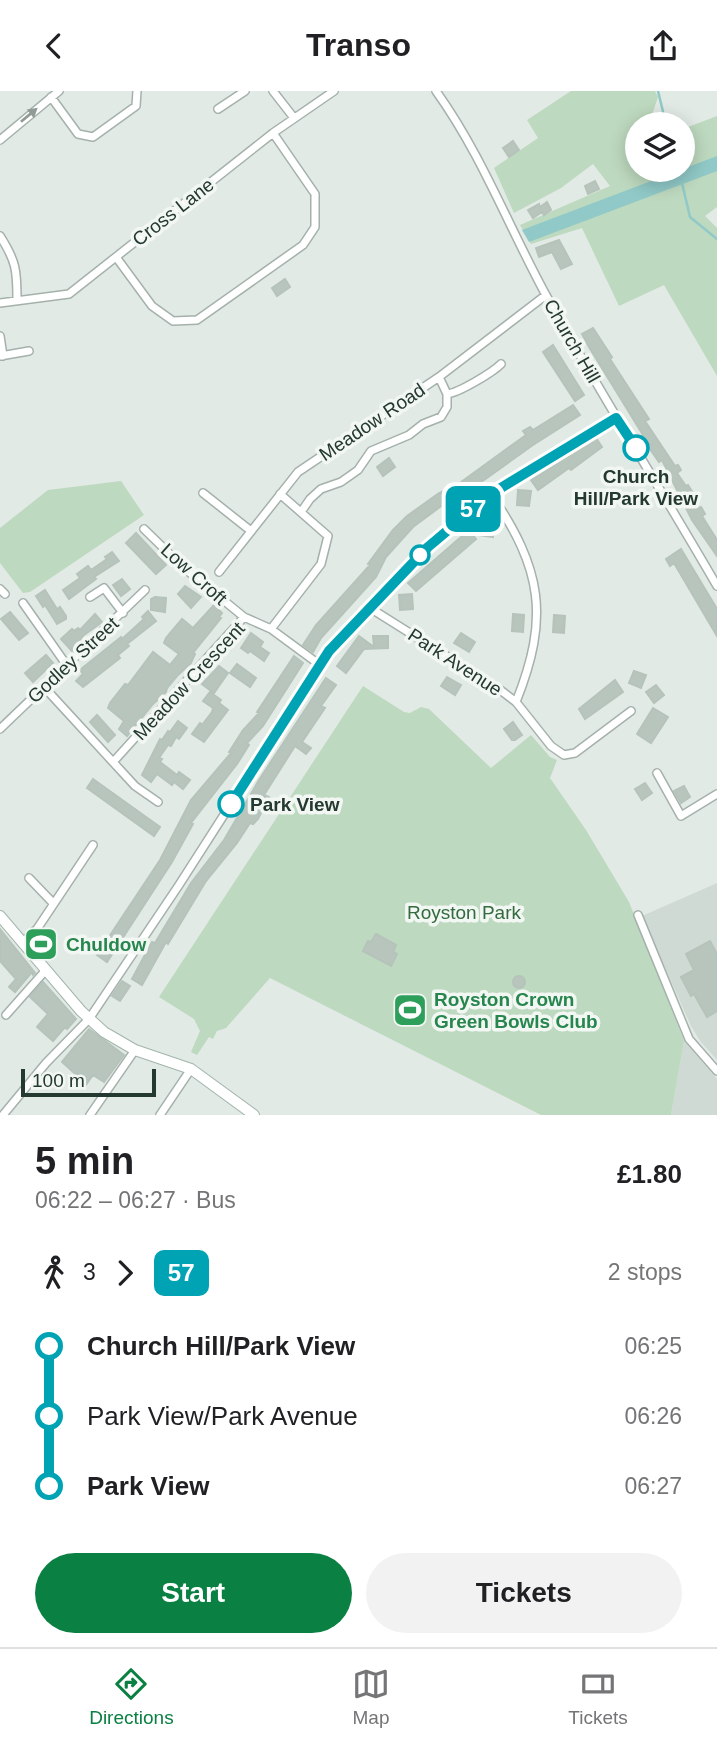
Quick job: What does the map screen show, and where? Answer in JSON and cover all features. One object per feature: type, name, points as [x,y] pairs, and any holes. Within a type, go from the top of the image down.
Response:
[{"type":"main road","points":[[1,919],[89,1019],[119,1042],[135,1050],[191,1069],[246,1113]]},
{"type":"street","points":[[0,140],[59,91]]},
{"type":"street","points":[[51,97],[78,134],[93,137],[136,106],[137,91]]},
{"type":"street","points":[[218,109],[244,91]]},
{"type":"street","points":[[274,91],[294,118]]},
{"type":"street","name":"Cross Lane","points":[[0,303],[69,294],[273,133],[334,91]]},
{"type":"street","name":"Church Hill","points":[[436,91],[482,164],[546,295],[717,586]]},
{"type":"street","points":[[116,257],[152,306],[173,321],[197,320],[303,245],[315,227],[315,194],[273,133]]},
{"type":"street","points":[[0,236],[13,256],[17,275],[17,299]]},
{"type":"street","name":"Meadow Road","points":[[219,572],[298,472],[439,377],[546,295]]},
{"type":"street","points":[[0,336],[1,356],[29,351]]},
{"type":"street","points":[[447,394],[489,375],[501,364]]},
{"type":"street","points":[[301,512],[321,489],[341,482],[358,470],[371,451],[409,435],[423,424],[440,417],[447,407],[447,394],[439,377]]},
{"type":"street","points":[[4,1115],[46,1063],[89,1019],[179,885],[329,651],[428,547],[491,494],[616,418]]},
{"type":"street","points":[[203,493],[251,531]]},
{"type":"street","name":"Meadow Crescent","points":[[271,629],[321,564],[328,536],[280,494]]},
{"type":"street","points":[[491,494],[514,529],[529,564],[538,606],[536,643],[516,702]]},
{"type":"street","name":"Low Croft","points":[[144,529],[184,568],[244,617]]},
{"type":"street","points":[[90,597],[107,585],[123,613]]},
{"type":"street","name":"Godley Street","points":[[0,729],[68,667],[145,590]]},
{"type":"street","points":[[23,603],[68,667]]},
{"type":"street","name":"Park Avenue","points":[[370,608],[499,689],[516,702],[551,746],[564,755],[575,753],[631,711]]},
{"type":"street","name":"Meadow Crescent","points":[[114,761],[244,617],[271,629],[320,664]]},
{"type":"street","points":[[44,687],[135,786],[158,802]]},
{"type":"street","points":[[657,773],[681,816],[717,794]]},
{"type":"street","points":[[22,943],[37,929],[93,845]]},
{"type":"street","points":[[30,878],[53,903]]},
{"type":"street","points":[[638,915],[689,1039],[717,1072]]},
{"type":"street","points":[[6,1015],[45,971]]},
{"type":"street","points":[[90,1115],[135,1050]]},
{"type":"street","points":[[160,1115],[191,1069]]},
{"type":"shaded area","points":[[717,883],[717,1060],[691,1026],[642,916]]},
{"type":"shaded area","points":[[684,1041],[717,1079],[717,1115],[671,1115]]},
{"type":"green space","points":[[571,91],[655,91],[658,97],[653,112],[625,112],[625,182],[695,182],[695,124],[717,116],[717,207],[705,216],[717,228],[717,376],[664,285],[619,306],[582,228],[531,244],[520,225],[610,186],[593,164],[561,188],[514,213],[494,168],[538,138],[527,120]]},
{"type":"green space","points":[[121,481],[144,515],[30,592],[23,593],[0,563],[0,528],[48,490]]},
{"type":"green space","name":"Royston Park","points":[[363,686],[404,712],[410,713],[421,707],[429,709],[491,768],[531,735],[550,757],[557,760],[550,778],[586,830],[629,902],[684,1041],[671,1115],[541,1115],[270,978],[226,1028],[217,1031],[213,1039],[209,1037],[197,1055],[191,1052],[200,1031],[194,1019],[159,997]]},
{"type":"water","points":[[717,156],[717,171],[695,179],[695,164]]},
{"type":"water","points":[[648,182],[688,182],[529,242],[522,230]]},
{"type":"building","points":[[513,141],[519,150],[509,157],[503,148]]},
{"type":"building","points":[[595,181],[599,189],[588,194],[585,186]]},
{"type":"building","points":[[547,202],[551,210],[533,218],[528,210]]},
{"type":"building","points":[[559,240],[572,264],[561,269],[552,252],[539,257],[536,248]]},
{"type":"building","points":[[285,279],[290,287],[277,296],[272,288]]},
{"type":"building","points":[[593,328],[649,419],[645,421],[675,466],[678,465],[681,470],[677,473],[693,493],[690,495],[698,508],[701,507],[705,514],[702,516],[717,540],[717,556],[692,520],[662,460],[659,462],[641,436],[643,435],[589,347],[582,334]]},
{"type":"building","points":[[553,345],[584,395],[575,401],[543,352]]},
{"type":"building","points":[[573,405],[580,415],[413,527],[386,557],[376,577],[321,638],[313,652],[303,645],[316,625],[370,565],[368,564],[393,530],[407,516],[439,493],[457,485],[526,435],[523,431],[530,427],[533,430]]},
{"type":"building","points":[[596,438],[602,447],[538,490],[531,480]]},
{"type":"building","points":[[389,458],[395,467],[383,476],[377,467]]},
{"type":"building","points":[[518,490],[531,491],[529,506],[517,505]]},
{"type":"building","points":[[480,522],[494,524],[493,537],[478,535]]},
{"type":"building","points":[[469,530],[476,539],[416,591],[408,583]]},
{"type":"building","points":[[136,533],[166,565],[156,574],[126,543]]},
{"type":"building","points":[[681,549],[717,609],[717,636],[674,563],[670,566],[666,559]]},
{"type":"building","points":[[112,552],[119,561],[94,577],[96,579],[69,599],[63,590],[80,578],[77,574],[88,566],[91,570]]},
{"type":"building","points":[[122,579],[130,589],[121,596],[113,585]]},
{"type":"building","points":[[185,586],[201,597],[191,608],[178,594]]},
{"type":"building","points":[[45,590],[57,609],[60,607],[66,616],[66,619],[57,624],[36,596]]},
{"type":"building","points":[[412,594],[413,609],[400,610],[399,595]]},
{"type":"building","points":[[166,598],[165,612],[151,610],[151,599]]},
{"type":"building","points":[[214,605],[222,613],[219,617],[221,618],[193,653],[195,654],[191,663],[127,736],[119,729],[124,721],[108,708],[110,703],[125,684],[128,685],[153,652],[170,665],[179,654],[164,643],[166,638],[182,619],[193,628]]},
{"type":"building","points":[[148,611],[156,621],[127,644],[129,646],[118,655],[120,658],[83,687],[76,681],[83,674],[80,670],[121,637],[122,639],[144,619],[142,617]]},
{"type":"building","points":[[10,612],[28,633],[19,640],[1,619]]},
{"type":"building","points":[[95,614],[102,622],[84,635],[72,651],[61,639],[72,629],[80,630]]},
{"type":"building","points":[[513,614],[524,615],[523,632],[512,631]]},
{"type":"building","points":[[554,615],[565,616],[564,633],[553,632]]},
{"type":"building","points":[[251,633],[263,642],[260,647],[269,653],[264,661],[241,648]]},
{"type":"building","points":[[461,633],[475,642],[469,652],[454,643]]},
{"type":"building","points":[[359,636],[374,647],[373,636],[388,636],[388,648],[364,649],[346,673],[337,666]]},
{"type":"building","points":[[46,655],[53,663],[33,682],[25,673]]},
{"type":"building","points":[[294,656],[303,663],[263,726],[247,743],[249,745],[237,764],[191,823],[193,824],[172,862],[107,962],[97,955],[160,860],[191,800],[231,753],[229,752],[243,730],[259,713],[257,712]]},
{"type":"building","points":[[237,664],[256,678],[250,687],[230,673]]},
{"type":"building","points":[[219,666],[228,673],[214,693],[202,684]]},
{"type":"building","points":[[634,671],[646,675],[641,688],[629,683]]},
{"type":"building","points":[[447,677],[461,685],[455,695],[441,686]]},
{"type":"building","points":[[326,678],[336,685],[321,706],[325,708],[302,742],[311,748],[306,754],[295,746],[264,795],[269,797],[258,819],[253,824],[250,823],[206,881],[142,985],[132,979],[152,942],[155,943],[191,883],[224,840],[259,780]]},
{"type":"building","points":[[615,680],[623,692],[585,719],[579,709]]},
{"type":"building","points":[[656,685],[664,695],[654,703],[646,692]]},
{"type":"building","points":[[210,692],[221,700],[219,703],[228,710],[204,742],[192,734],[212,712],[213,708],[203,701]]},
{"type":"building","points":[[653,708],[668,717],[651,743],[637,734]]},
{"type":"building","points":[[97,715],[115,735],[108,742],[90,722]]},
{"type":"building","points":[[178,721],[187,728],[179,739],[176,737],[171,746],[168,745],[159,758],[162,759],[160,762],[177,775],[179,772],[190,780],[183,789],[157,774],[151,782],[142,775],[160,739],[170,732]]},
{"type":"building","points":[[513,722],[522,735],[515,740],[512,740],[504,729]]},
{"type":"building","points":[[93,779],[160,827],[154,836],[87,788]]},
{"type":"building","points":[[645,783],[652,793],[642,800],[635,789]]},
{"type":"building","points":[[684,786],[690,797],[681,803],[674,791]]},
{"type":"building","points":[[0,929],[35,973],[33,975],[32,972],[15,992],[9,987],[16,979],[0,961]]},
{"type":"building","points":[[376,934],[396,945],[393,952],[397,954],[391,966],[363,951],[368,941],[371,942]]},
{"type":"building","points":[[710,941],[717,954],[717,1011],[707,1017],[681,977],[694,970],[686,954]]},
{"type":"building","points":[[519,976],[525,982],[519,988],[513,982]]},
{"type":"building","points":[[122,981],[130,986],[120,1001],[112,996]]},
{"type":"building","points":[[43,982],[76,1019],[53,1041],[37,1027],[48,1014],[30,997]]},
{"type":"building","points":[[89,1029],[124,1055],[104,1082],[93,1075],[85,1086],[62,1062]]},
{"type":"waterway","points":[[658,91],[663,112]]},
{"type":"waterway","points":[[682,183],[690,217],[717,239]]},
{"type":"bus line","name":"57","points":[[231,804],[329,651],[428,547],[491,494],[616,418],[636,448]]},
{"type":"place","name":"Church Hill/Park View","points":[[636,448]]},
{"type":"place","name":"Park View","points":[[231,804]]},
{"type":"place","name":"Chuldow","points":[[41,944]]},
{"type":"place","name":"Royston Crown Green Bowls Club","points":[[410,1010]]}]
